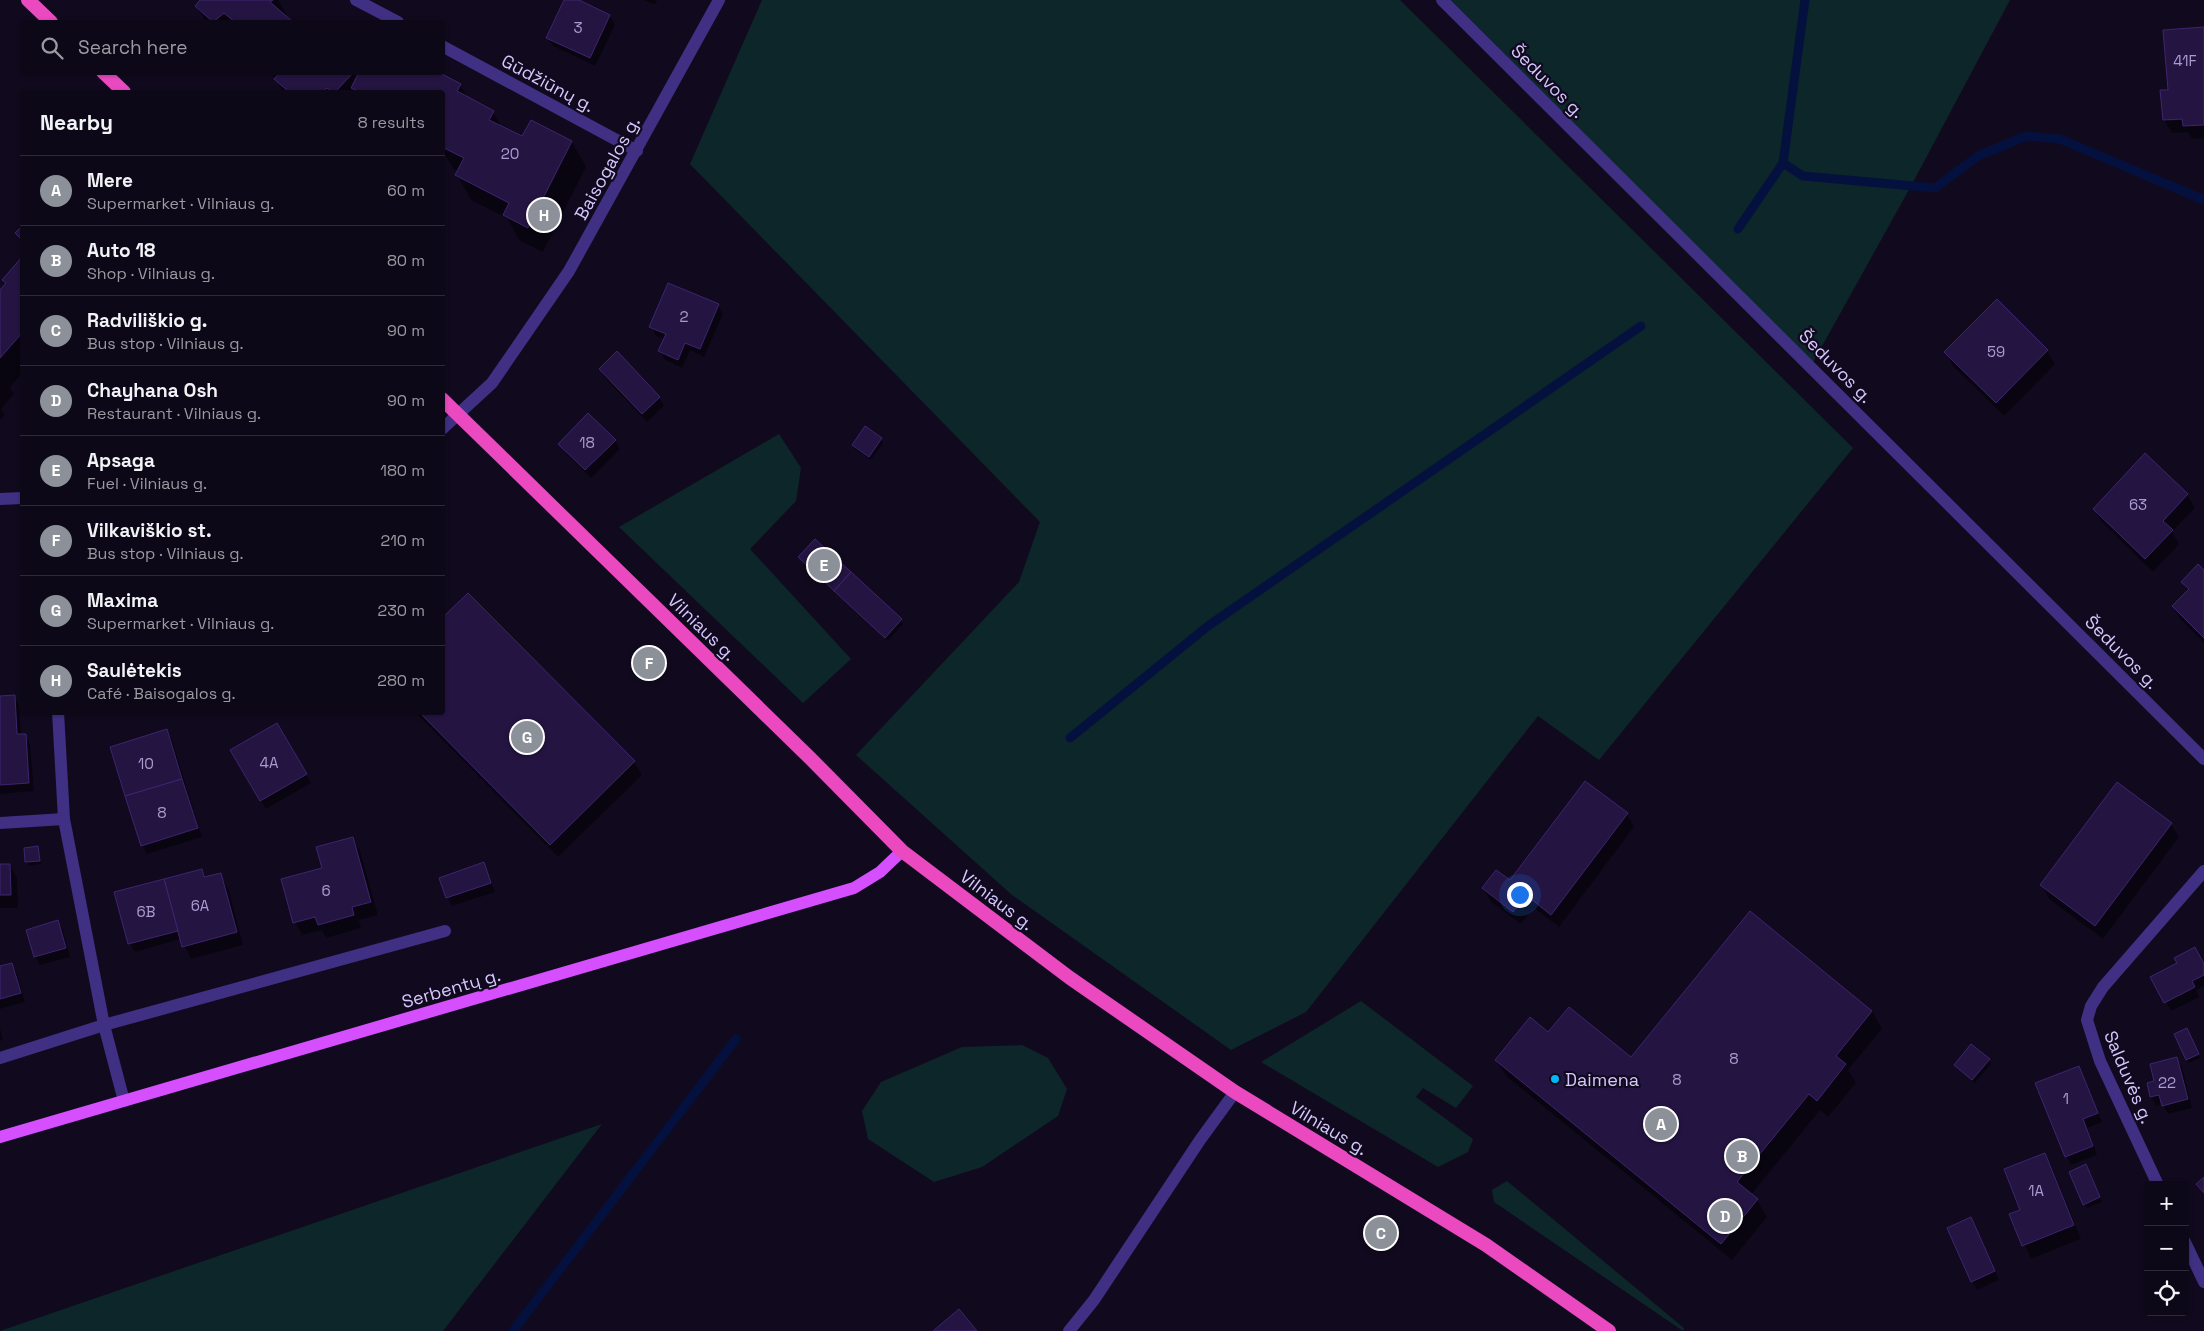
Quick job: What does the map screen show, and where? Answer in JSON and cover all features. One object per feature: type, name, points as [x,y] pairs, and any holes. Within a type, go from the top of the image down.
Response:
[{"type":"highway","points":[[28,0],[49,20]]},
{"type":"highway","points":[[107,75],[122,90]]},
{"type":"highway","name":"Vilniaus g.","points":[[445,402],[810,758],[902,851],[1070,978],[1235,1092],[1486,1245],[1609,1331]]},
{"type":"main road","name":"Serbentų g.","points":[[0,1137],[854,888],[880,872],[902,851]]},
{"type":"street","points":[[356,0],[394,20]]},
{"type":"street","name":"Baisogalos g.","points":[[445,427],[492,383],[569,271],[719,0]]},
{"type":"street","name":"Šeduvos g.","points":[[1442,0],[2204,759]]},
{"type":"street","name":"Gūdžiūnų g.","points":[[445,48],[637,150]]},
{"type":"street","points":[[0,499],[20,498]]},
{"type":"street","points":[[58,715],[64,819],[104,1025],[124,1101]]},
{"type":"street","points":[[0,823],[64,819]]},
{"type":"street","name":"Salduvės g.","points":[[2156,1181],[2100,1061],[2087,1020],[2092,1006],[2103,987],[2204,871]]},
{"type":"street","points":[[0,1058],[104,1025],[445,931]]},
{"type":"street","points":[[1068,1331],[1094,1300],[1200,1140],[1235,1092]]},
{"type":"street","points":[[2189,1250],[2204,1282]]},
{"type":"green space","points":[[762,0],[1400,0],[1853,448],[1599,760],[1538,716],[1306,1012],[1231,1050],[1012,895],[856,755],[1019,582],[1040,522],[690,164]]},
{"type":"green space","points":[[1442,0],[2010,0],[1911,186],[1811,366]]},
{"type":"green space","points":[[779,434],[801,468],[796,501],[750,549],[851,659],[803,703],[619,527]]},
{"type":"green space","points":[[1361,1001],[1473,1086],[1456,1108],[1423,1088],[1416,1097],[1473,1139],[1468,1152],[1438,1167],[1261,1062]]},
{"type":"green space","points":[[1022,1045],[1048,1058],[1067,1089],[1058,1116],[982,1167],[934,1182],[868,1139],[862,1111],[881,1082],[962,1047]]},
{"type":"green space","points":[[602,1124],[443,1331],[0,1331]]},
{"type":"green space","points":[[1507,1181],[1684,1328],[1683,1331],[1494,1202],[1492,1190]]},
{"type":"building","points":[[200,0],[273,0],[270,2],[291,20],[233,20],[224,13],[215,20],[211,20],[195,6]]},
{"type":"building","points":[[564,0],[579,0],[610,15],[590,58],[546,38]]},
{"type":"building","points":[[2204,27],[2204,125],[2183,126],[2182,119],[2163,120],[2160,90],[2168,90],[2163,30]]},
{"type":"building","points":[[277,75],[351,75],[337,90],[327,88],[325,90],[287,90],[274,79]]},
{"type":"building","points":[[358,75],[444,75],[461,84],[457,91],[494,111],[489,120],[522,136],[531,120],[572,141],[528,228],[503,215],[509,203],[455,175],[464,158],[445,148],[445,90],[356,90],[351,88]]},
{"type":"building","points":[[20,228],[20,238],[15,233]]},
{"type":"building","points":[[20,259],[20,335],[0,358],[0,290],[6,283],[2,280]]},
{"type":"building","points":[[668,283],[719,304],[700,349],[685,343],[678,360],[658,351],[666,334],[649,327]]},
{"type":"building","points":[[1997,299],[2048,350],[1996,403],[1944,352]]},
{"type":"building","points":[[617,351],[660,397],[642,414],[599,369]]},
{"type":"building","points":[[588,413],[616,440],[585,470],[558,444]]},
{"type":"building","points":[[865,426],[882,438],[869,457],[852,445]]},
{"type":"building","points":[[2145,453],[2188,494],[2163,521],[2173,530],[2145,559],[2093,509]]},
{"type":"building","points":[[815,539],[851,572],[834,591],[798,557]]},
{"type":"building","points":[[2198,564],[2204,570],[2204,638],[2172,606],[2189,589],[2181,582]]},
{"type":"building","points":[[851,572],[902,619],[885,638],[834,591]]},
{"type":"building","points":[[468,593],[635,761],[550,845],[422,715],[445,715],[445,615]]},
{"type":"building","points":[[15,695],[17,734],[26,734],[29,783],[0,785],[0,696]]},
{"type":"building","points":[[277,723],[307,774],[260,801],[230,750]]},
{"type":"building","points":[[167,729],[182,779],[125,796],[110,747]]},
{"type":"building","points":[[182,779],[198,828],[141,846],[125,796]]},
{"type":"building","points":[[1585,781],[1628,813],[1551,915],[1526,895],[1513,912],[1482,888],[1496,870],[1510,880]]},
{"type":"building","points":[[2117,782],[2172,823],[2095,926],[2040,885]]},
{"type":"building","points":[[353,837],[371,902],[352,907],[354,915],[318,925],[315,917],[293,923],[281,879],[322,868],[316,847]]},
{"type":"building","points":[[38,846],[40,861],[25,862],[24,848]]},
{"type":"building","points":[[484,862],[491,883],[446,898],[439,878]]},
{"type":"building","points":[[0,864],[10,864],[11,895],[0,895]]},
{"type":"building","points":[[202,869],[204,877],[221,873],[237,932],[182,947],[164,879]]},
{"type":"building","points":[[164,879],[178,931],[128,944],[114,892]]},
{"type":"building","points":[[1750,911],[1872,1011],[1836,1056],[1846,1064],[1817,1101],[1809,1094],[1737,1182],[1758,1199],[1721,1244],[1495,1060],[1530,1017],[1548,1032],[1569,1007],[1631,1057]]},
{"type":"building","points":[[58,920],[66,948],[34,957],[26,930]]},
{"type":"building","points":[[2195,947],[2204,964],[2204,975],[2192,981],[2195,987],[2164,1003],[2150,977],[2177,963],[2174,958]]},
{"type":"building","points":[[12,963],[21,993],[0,999],[0,966]]},
{"type":"building","points":[[2187,1028],[2199,1054],[2186,1060],[2174,1034]]},
{"type":"building","points":[[1971,1044],[1990,1059],[1972,1080],[1954,1065]]},
{"type":"building","points":[[2177,1057],[2188,1099],[2162,1106],[2159,1095],[2150,1097],[2147,1083],[2154,1081],[2150,1064]]},
{"type":"building","points":[[2079,1066],[2098,1113],[2083,1119],[2093,1146],[2065,1157],[2035,1083]]},
{"type":"building","points":[[2045,1153],[2074,1225],[2022,1246],[2009,1214],[2020,1210],[2004,1169]]},
{"type":"building","points":[[2086,1164],[2100,1197],[2083,1205],[2069,1172]]},
{"type":"building","points":[[2204,1177],[2204,1193],[2196,1184]]},
{"type":"building","points":[[1971,1217],[1995,1271],[1971,1282],[1947,1228]]},
{"type":"building","points":[[959,1309],[977,1331],[933,1331]]},
{"type":"waterway","points":[[1738,229],[1783,163],[1805,0]]},
{"type":"waterway","points":[[1783,163],[1803,176],[1935,188],[1978,156],[2026,136],[2060,139],[2204,200]]},
{"type":"waterway","points":[[1070,738],[1208,626],[1641,326]]},
{"type":"waterway","points":[[513,1331],[736,1039]]},
{"type":"place","name":"Saulėtekis","points":[[544,215]]},
{"type":"place","name":"Apsaga","points":[[824,565]]},
{"type":"place","name":"Vilkaviškio st.","points":[[649,663]]},
{"type":"place","name":"Maxima","points":[[527,737]]},
{"type":"place","name":"Daimena","points":[[1555,1079]]},
{"type":"place","name":"Mere","points":[[1661,1124]]},
{"type":"place","name":"Auto 18","points":[[1742,1156]]},
{"type":"place","name":"Chayhana Osh","points":[[1725,1216]]},
{"type":"place","name":"Radviliškio g.","points":[[1381,1233]]}]
